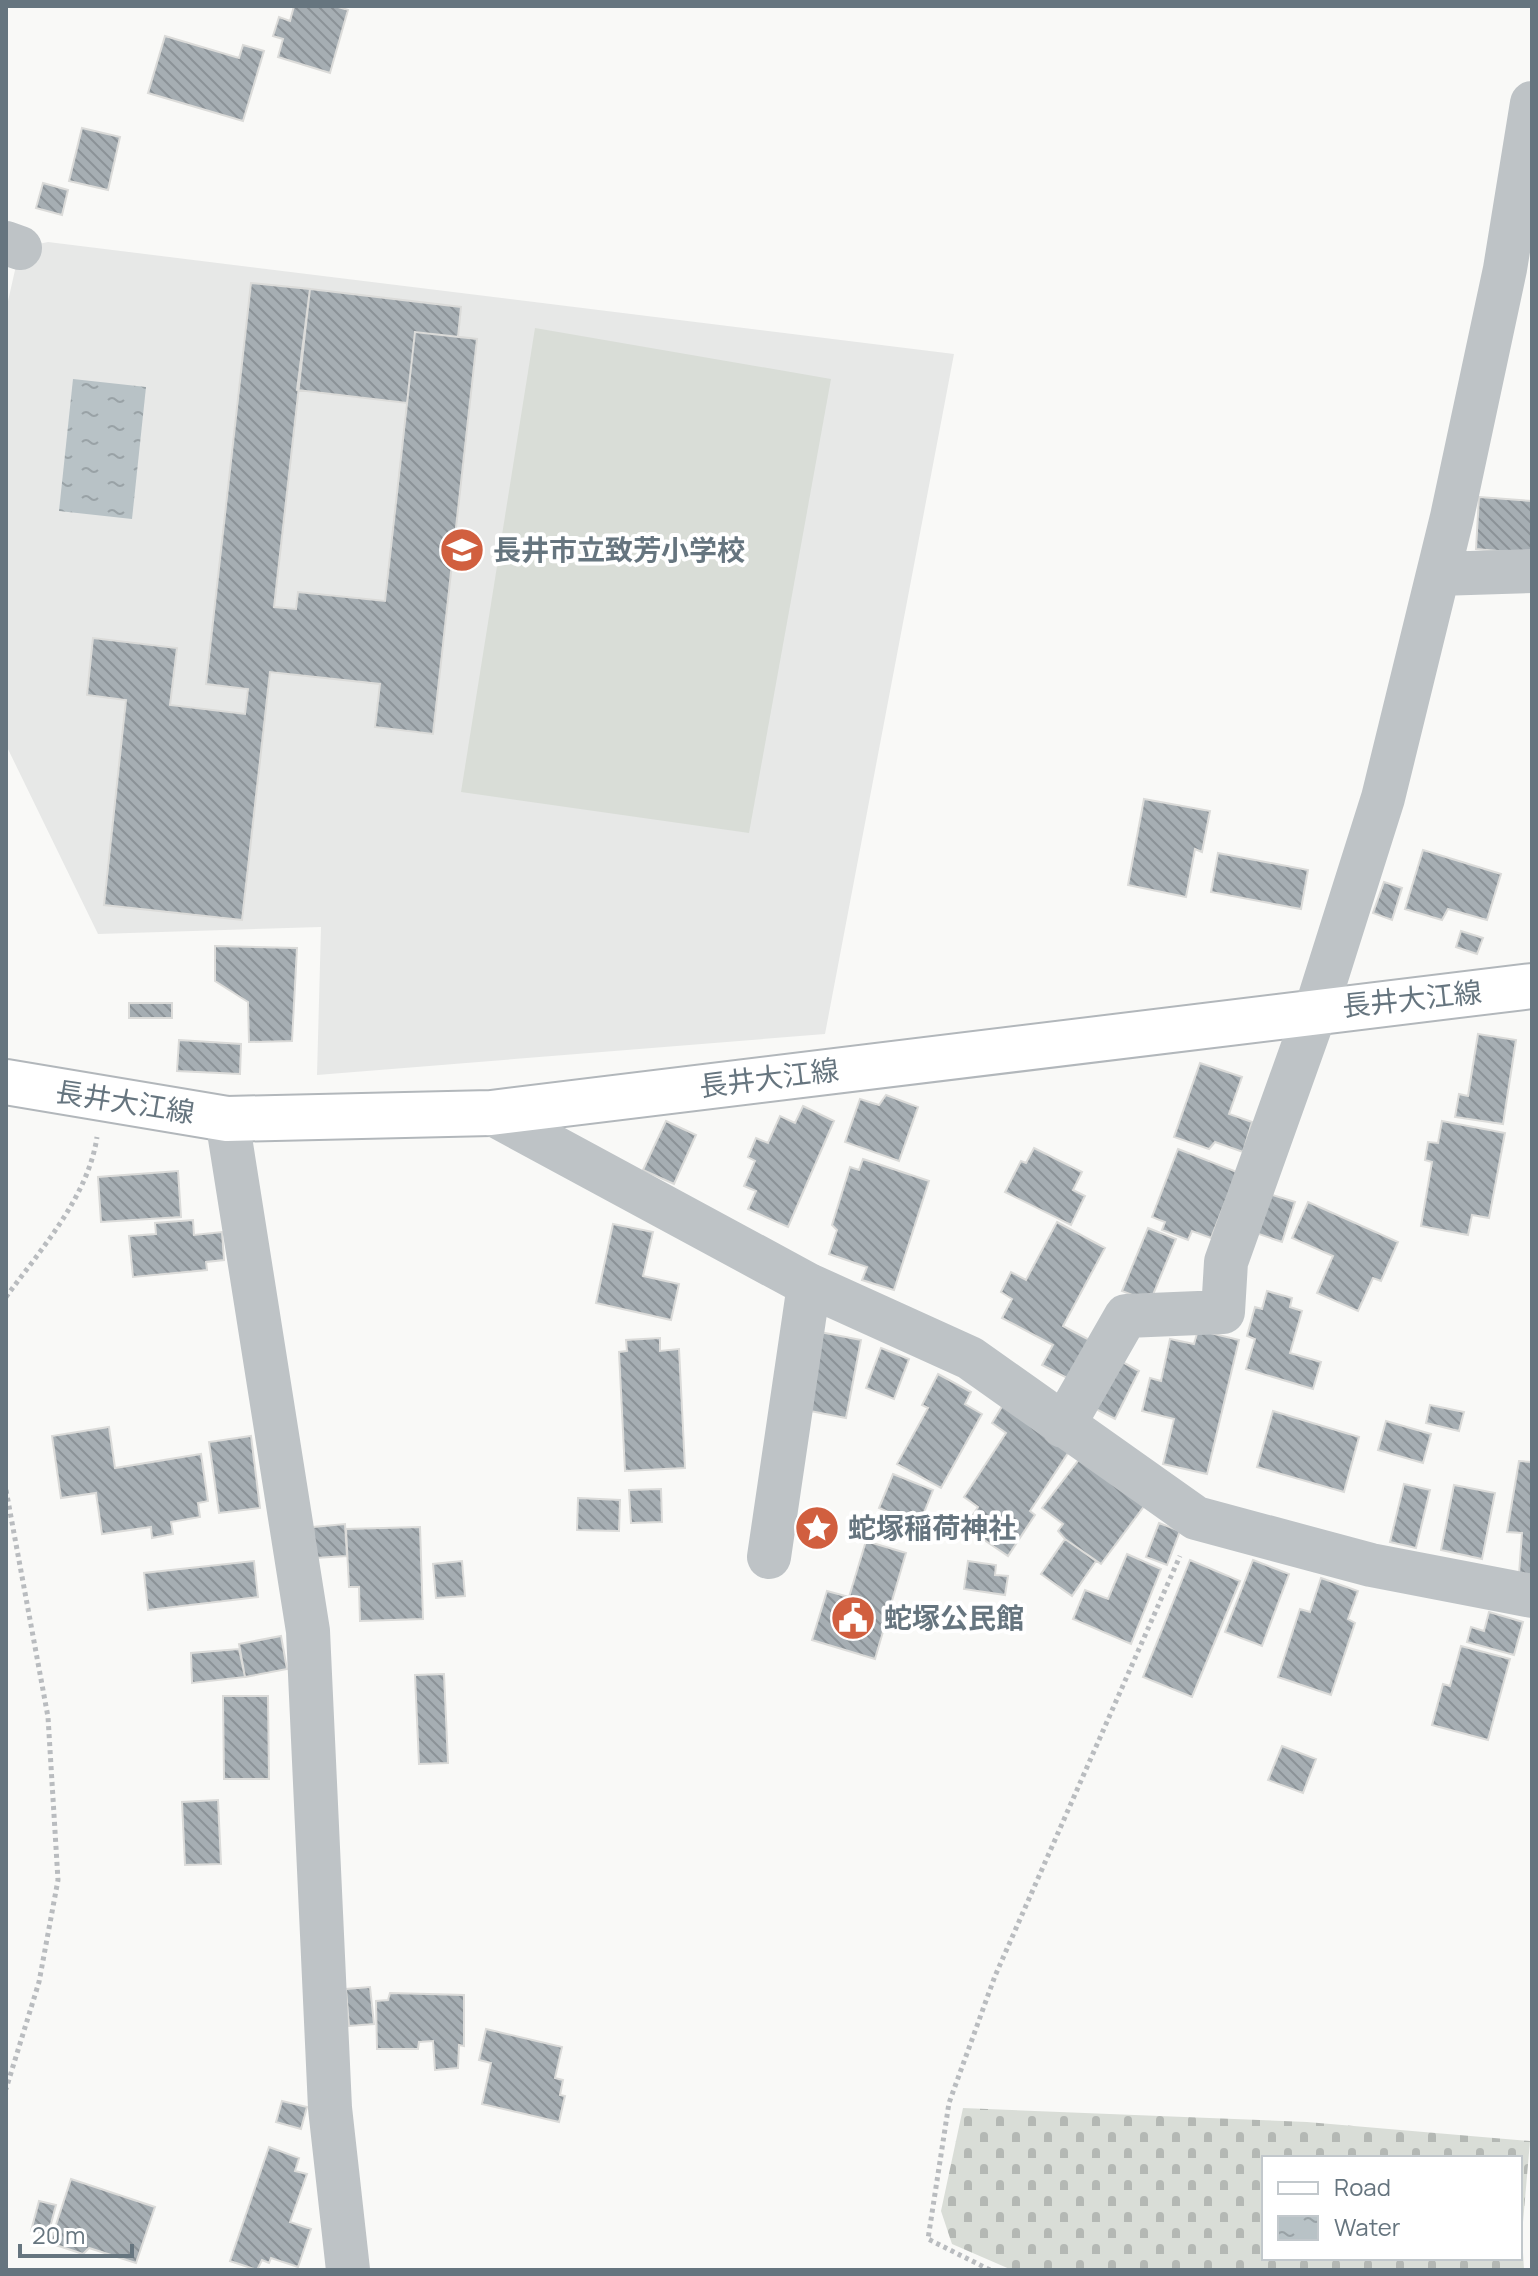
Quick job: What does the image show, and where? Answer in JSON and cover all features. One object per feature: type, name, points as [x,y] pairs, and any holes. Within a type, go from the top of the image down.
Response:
[{"type":"main road","name":"長井大江線","points":[[6,1082],[227,1119],[491,1113],[1532,986]]},
{"type":"street","points":[[1063,1426],[1126,1316],[1223,1312],[1226,1262],[1316,1010],[1383,798],[1438,574],[1505,269],[1532,103]]},
{"type":"street","points":[[1438,574],[1532,571]]},
{"type":"street","points":[[491,1113],[809,1285],[970,1358],[1196,1518],[1371,1565],[1532,1596]]},
{"type":"street","points":[[227,1119],[308,1631],[330,2108],[348,2270]]},
{"type":"street","points":[[769,1557],[809,1285]]},
{"type":"path","points":[[6,1297],[62,1221],[94,1162],[103,1099]]},
{"type":"path","points":[[6,1490],[48,1717],[58,1880],[39,1982],[6,2089]]},
{"type":"path","points":[[990,2270],[928,2239],[949,2103],[995,1976],[1196,1518]]},
{"type":"shaded area","name":"長井市立致芳小学校","points":[[48,242],[954,354],[825,1034],[317,1075],[321,927],[98,934],[6,745],[6,310],[20,248]]},
{"type":"green space","points":[[535,328],[831,379],[749,833],[461,792]]},
{"type":"green space","points":[[963,2108],[1307,2122],[1530,2141],[1522,2234],[1524,2270],[1012,2270],[952,2244],[941,2211]]},
{"type":"water","points":[[73,379],[146,387],[132,519],[59,511]]},
{"type":"building","points":[[294,6],[335,6],[348,10],[330,73],[278,57],[283,39],[273,36],[279,17],[290,21]]},
{"type":"building","points":[[165,36],[239,58],[243,45],[264,51],[243,121],[148,93]]},
{"type":"building","points":[[82,128],[120,137],[108,190],[69,181]]},
{"type":"building","points":[[43,183],[68,190],[62,215],[36,208]]},
{"type":"building","points":[[251,283],[310,289],[274,607],[296,609],[298,592],[385,601],[415,332],[477,339],[433,734],[375,727],[380,684],[270,672],[242,920],[104,905],[126,700],[87,695],[93,638],[177,648],[170,705],[245,714],[248,689],[206,684]]},
{"type":"building","points":[[310,289],[461,307],[458,337],[415,332],[407,403],[297,390]]},
{"type":"building","points":[[1479,497],[1532,501],[1532,554],[1476,549]]},
{"type":"building","points":[[1144,799],[1210,811],[1202,852],[1195,849],[1186,897],[1128,885]]},
{"type":"building","points":[[1423,850],[1501,874],[1487,920],[1448,909],[1442,920],[1405,909]]},
{"type":"building","points":[[1218,853],[1308,870],[1301,909],[1211,892]]},
{"type":"building","points":[[1384,882],[1402,888],[1392,920],[1373,913]]},
{"type":"building","points":[[1461,931],[1483,938],[1477,954],[1456,947]]},
{"type":"building","points":[[215,946],[297,948],[292,1041],[249,1042],[248,1002],[215,981]]},
{"type":"building","points":[[129,1003],[172,1003],[172,1018],[129,1018]]},
{"type":"building","points":[[1478,1034],[1516,1040],[1503,1124],[1455,1117],[1459,1094],[1468,1096]]},
{"type":"building","points":[[179,1040],[241,1044],[240,1074],[177,1071]]},
{"type":"building","points":[[1200,1063],[1242,1077],[1229,1114],[1252,1122],[1243,1152],[1215,1142],[1209,1149],[1174,1137]]},
{"type":"building","points":[[886,1095],[918,1107],[899,1161],[845,1142],[860,1099],[879,1105]]},
{"type":"building","points":[[803,1106],[834,1121],[788,1227],[748,1209],[756,1191],[744,1186],[755,1161],[748,1157],[756,1138],[768,1143],[780,1116],[795,1123]]},
{"type":"building","points":[[666,1121],[696,1135],[674,1184],[643,1170]]},
{"type":"building","points":[[1442,1121],[1505,1133],[1489,1218],[1472,1215],[1468,1235],[1421,1226],[1432,1162],[1425,1160],[1428,1142],[1438,1143]]},
{"type":"building","points":[[1034,1148],[1082,1172],[1073,1190],[1085,1196],[1071,1225],[1005,1192],[1021,1161],[1026,1163]]},
{"type":"building","points":[[1178,1149],[1237,1172],[1211,1238],[1192,1231],[1188,1240],[1162,1230],[1165,1222],[1152,1217]]},
{"type":"building","points":[[863,1159],[929,1181],[894,1290],[862,1280],[867,1267],[829,1254],[837,1230],[832,1225],[850,1167],[859,1170]]},
{"type":"building","points":[[178,1171],[181,1217],[101,1222],[98,1177]]},
{"type":"building","points":[[1266,1193],[1295,1202],[1282,1242],[1253,1232]]},
{"type":"building","points":[[1308,1202],[1398,1242],[1381,1281],[1373,1278],[1358,1311],[1317,1293],[1333,1256],[1292,1238]]},
{"type":"building","points":[[193,1220],[194,1235],[222,1232],[224,1260],[206,1262],[207,1270],[133,1277],[129,1236],[156,1234],[155,1223]]},
{"type":"building","points":[[1057,1222],[1105,1248],[1063,1326],[1095,1343],[1073,1381],[1042,1365],[1053,1345],[1002,1318],[1012,1299],[1001,1292],[1011,1272],[1026,1280]]},
{"type":"building","points":[[613,1224],[653,1232],[643,1276],[679,1284],[671,1320],[596,1303]]},
{"type":"building","points":[[1148,1228],[1176,1239],[1150,1302],[1122,1291]]},
{"type":"building","points":[[1267,1291],[1292,1298],[1290,1307],[1302,1311],[1290,1353],[1321,1362],[1313,1389],[1246,1369],[1255,1339],[1247,1336],[1255,1307],[1262,1309]]},
{"type":"building","points":[[1198,1330],[1239,1340],[1207,1474],[1163,1464],[1174,1419],[1142,1411],[1150,1378],[1161,1381],[1170,1339],[1194,1344]]},
{"type":"building","points":[[820,1332],[861,1340],[846,1418],[805,1410]]},
{"type":"building","points":[[660,1338],[660,1351],[679,1349],[685,1468],[625,1471],[619,1352],[627,1351],[626,1340]]},
{"type":"building","points":[[881,1348],[909,1359],[894,1399],[866,1388]]},
{"type":"building","points":[[1117,1359],[1139,1371],[1115,1419],[1092,1407]]},
{"type":"building","points":[[938,1374],[971,1392],[965,1404],[982,1414],[941,1488],[897,1464],[928,1408],[922,1405]]},
{"type":"building","points":[[1003,1405],[1070,1450],[1030,1511],[1035,1515],[1008,1556],[965,1527],[978,1507],[964,1497],[1006,1433],[992,1423]]},
{"type":"building","points":[[1430,1405],[1464,1412],[1459,1431],[1426,1423]]},
{"type":"building","points":[[1273,1411],[1359,1437],[1344,1492],[1257,1467]]},
{"type":"building","points":[[1386,1421],[1431,1434],[1423,1463],[1378,1450]]},
{"type":"building","points":[[109,1427],[115,1468],[201,1454],[208,1501],[198,1503],[200,1517],[171,1522],[173,1534],[152,1538],[151,1527],[102,1534],[96,1493],[61,1498],[52,1436]]},
{"type":"building","points":[[251,1436],[260,1508],[219,1513],[209,1442]]},
{"type":"building","points":[[1081,1457],[1145,1505],[1101,1564],[1065,1539],[1058,1531],[1063,1524],[1042,1508]]},
{"type":"building","points":[[1519,1461],[1532,1462],[1532,1575],[1519,1574],[1522,1533],[1507,1532]]},
{"type":"building","points":[[893,1474],[933,1490],[919,1525],[879,1508]]},
{"type":"building","points":[[1404,1484],[1430,1490],[1416,1548],[1390,1542]]},
{"type":"building","points":[[1454,1485],[1495,1493],[1482,1559],[1441,1550]]},
{"type":"building","points":[[661,1489],[662,1522],[631,1523],[629,1490]]},
{"type":"building","points":[[578,1498],[620,1500],[619,1531],[577,1530]]},
{"type":"building","points":[[1159,1523],[1180,1531],[1167,1565],[1146,1557]]},
{"type":"building","points":[[345,1524],[347,1556],[315,1558],[313,1527]]},
{"type":"building","points":[[420,1527],[423,1619],[360,1621],[359,1587],[349,1587],[346,1529]]},
{"type":"building","points":[[1065,1539],[1096,1561],[1072,1596],[1041,1574]]},
{"type":"building","name":"蛇塚公民館","points":[[866,1541],[906,1553],[875,1659],[812,1640],[827,1591],[849,1597]]},
{"type":"building","points":[[1127,1554],[1161,1569],[1131,1644],[1073,1619],[1085,1590],[1108,1599]]},
{"type":"building","points":[[1190,1560],[1240,1581],[1192,1697],[1143,1677]]},
{"type":"building","points":[[1253,1560],[1289,1574],[1262,1646],[1225,1632]]},
{"type":"building","points":[[254,1561],[258,1597],[148,1610],[144,1573]]},
{"type":"building","points":[[462,1561],[465,1596],[436,1598],[433,1564]]},
{"type":"building","points":[[968,1561],[996,1565],[995,1575],[1008,1576],[1005,1595],[964,1589]]},
{"type":"building","points":[[1321,1578],[1358,1591],[1348,1619],[1355,1623],[1331,1695],[1278,1677],[1300,1609],[1310,1612]]},
{"type":"building","points":[[1489,1612],[1523,1622],[1514,1655],[1467,1642],[1471,1627],[1484,1631]]},
{"type":"building","points":[[281,1636],[287,1669],[245,1677],[239,1644]]},
{"type":"building","points":[[1461,1646],[1510,1659],[1488,1740],[1432,1725],[1443,1684],[1450,1686]]},
{"type":"building","points":[[239,1649],[245,1677],[192,1683],[191,1653]]},
{"type":"building","points":[[444,1674],[448,1763],[419,1764],[415,1675]]},
{"type":"building","points":[[223,1696],[268,1696],[269,1779],[224,1779]]},
{"type":"building","points":[[1282,1746],[1316,1759],[1303,1793],[1268,1780]]},
{"type":"building","points":[[218,1800],[221,1864],[185,1865],[182,1802]]},
{"type":"building","points":[[370,1987],[374,2024],[349,2026],[346,1989]]},
{"type":"building","points":[[390,1993],[464,1995],[464,2046],[459,2045],[458,2068],[435,2070],[433,2041],[419,2042],[418,2049],[377,2049],[376,2001],[388,2000]]},
{"type":"building","points":[[486,2029],[562,2047],[555,2078],[563,2080],[560,2095],[565,2096],[559,2122],[482,2104],[491,2063],[479,2060]]},
{"type":"building","points":[[282,2101],[307,2107],[301,2129],[276,2122]]},
{"type":"building","points":[[269,2147],[299,2158],[295,2171],[307,2174],[290,2222],[311,2229],[298,2267],[271,2258],[269,2263],[262,2260],[257,2270],[230,2261]]},
{"type":"building","points":[[71,2179],[155,2207],[136,2263],[89,2248],[83,2254],[50,2243]]},
{"type":"building","points":[[39,2201],[56,2205],[48,2235],[31,2231]]},
{"type":"place","name":"長井市立致芳小学校","points":[[462,550]]},
{"type":"place","name":"蛇塚稲荷神社","points":[[817,1528]]},
{"type":"place","name":"蛇塚公民館","points":[[853,1618]]}]
